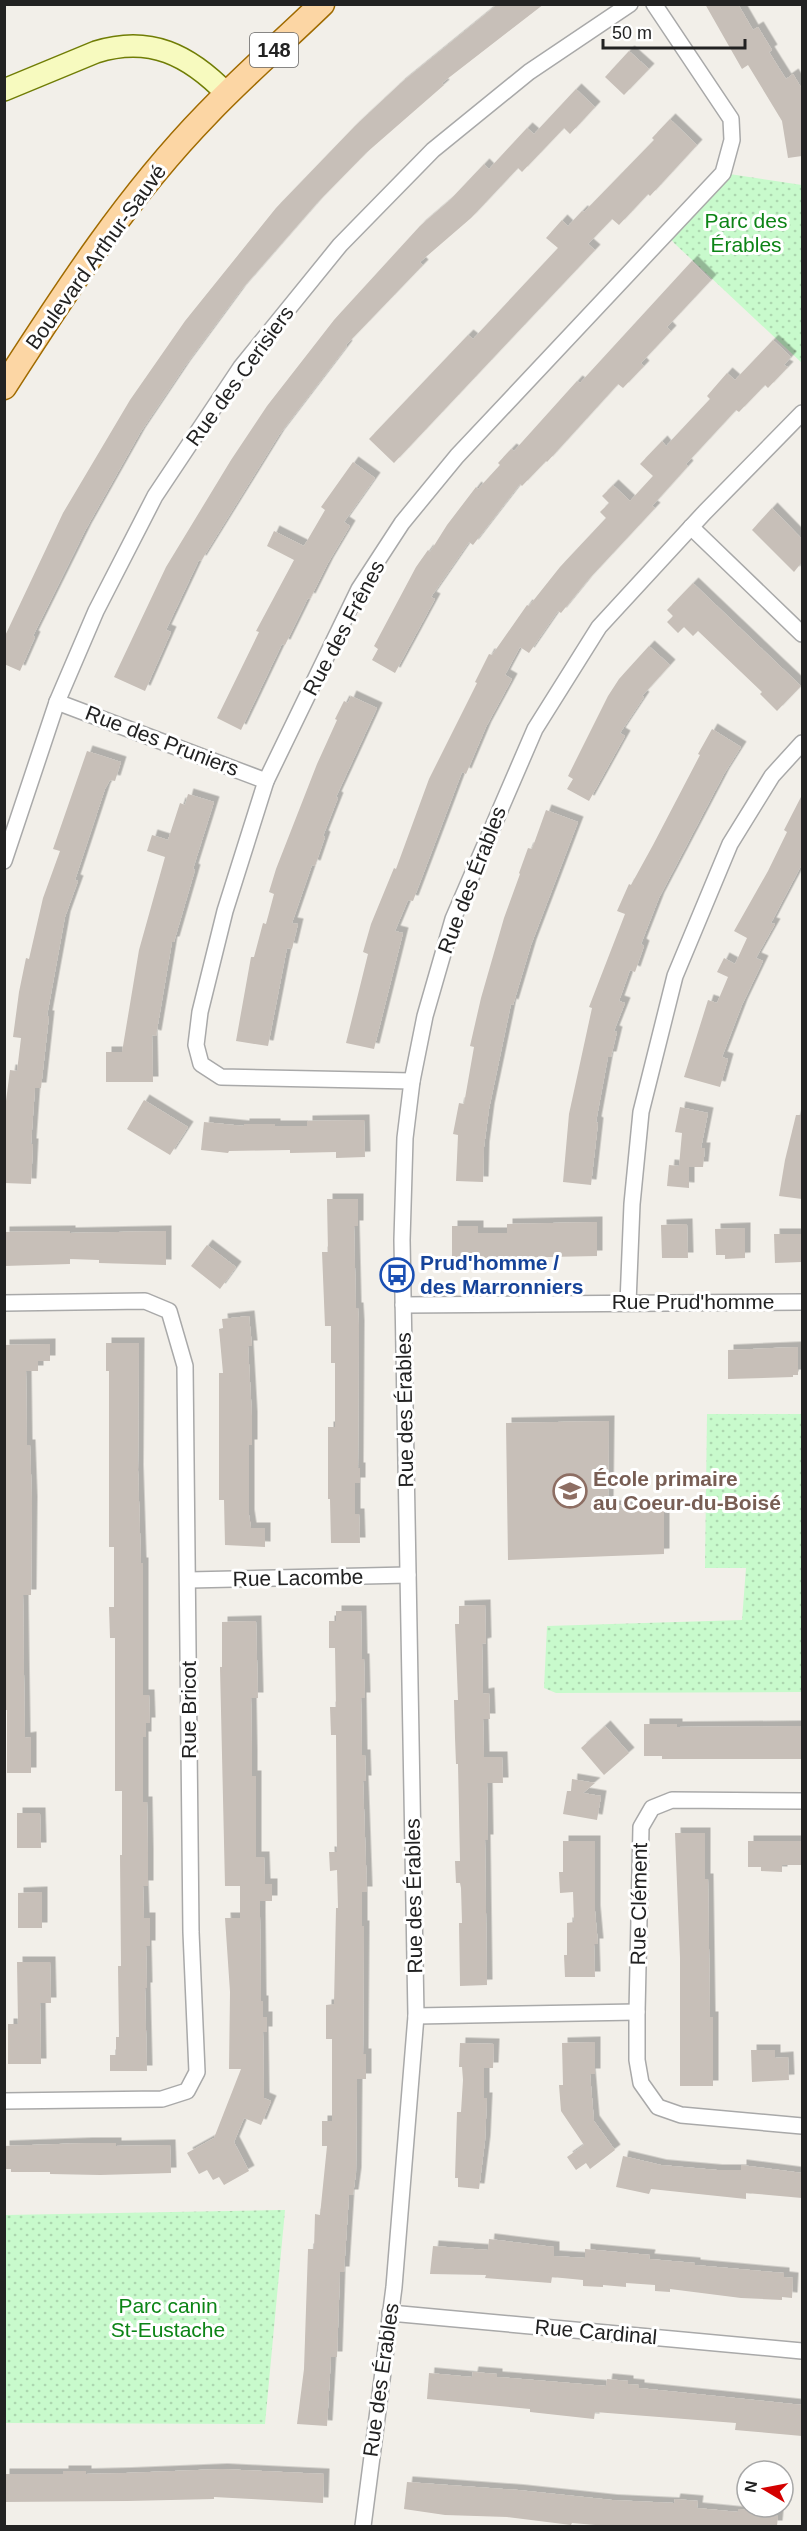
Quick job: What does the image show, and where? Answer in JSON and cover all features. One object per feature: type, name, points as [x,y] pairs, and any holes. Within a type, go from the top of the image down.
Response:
[{"type":"main road","name":"Boulevard Arthur-Sauvé","points":[[4,387],[118,219],[177,147],[227,94],[322,4]]},
{"type":"street","name":"Rue des Cerisiers","points":[[4,861],[57,702],[96,611],[154,496],[241,367],[340,245],[433,150],[528,72],[630,4]]},
{"type":"street","name":"Rue des Frênes","points":[[412,1081],[221,1077],[201,1064],[196,1045],[200,1012],[225,911],[266,781],[359,590],[402,523],[457,456],[723,173],[732,140],[731,119],[654,4]]},
{"type":"street","points":[[4,90],[96,52],[111,47],[134,45],[159,48],[182,58],[202,69],[227,94]]},
{"type":"street","name":"Rue des Érables","points":[[363,2526],[394,2287],[416,2016],[403,1305],[403,1172],[412,1081],[425,1016],[453,919],[535,729],[599,627],[802,412]]},
{"type":"street","points":[[691,527],[802,634]]},
{"type":"street","name":"Rue des Pruniers","points":[[57,702],[266,781]]},
{"type":"street","points":[[628,1303],[632,1204],[641,1112],[675,976],[730,844],[772,776],[802,743]]},
{"type":"street","name":"Rue Bricot","points":[[4,1303],[145,1301],[169,1311],[185,1366],[191,1932],[197,2072],[187,2091],[162,2099],[4,2101]]},
{"type":"street","name":"Rue Prud'homme","points":[[403,1305],[802,1302]]},
{"type":"street","name":"Rue Lacombe","points":[[189,1580],[408,1575]]},
{"type":"street","name":"Rue Clément","points":[[802,1801],[672,1800],[652,1808],[641,1827],[637,2012],[637,2060],[641,2083],[658,2107],[681,2115],[802,2126]]},
{"type":"street","points":[[416,2016],[637,2012]]},
{"type":"street","name":"Rue Cardinal","points":[[390,2313],[802,2351]]},
{"type":"green space","name":"Parc des Érables","points":[[723,173],[802,185],[802,363],[667,234]]},
{"type":"green space","points":[[707,1414],[802,1414],[802,1692],[556,1693],[544,1688],[547,1626],[742,1620],[746,1568],[705,1568]]},
{"type":"green space","name":"Parc canin St-Eustache","points":[[285,2210],[265,2424],[5,2423],[5,2215]]},
{"type":"building","points":[[498,4],[544,4],[442,83],[444,85],[366,153],[317,203],[241,290],[185,366],[140,433],[86,529],[33,636],[35,637],[20,671],[4,664],[4,638],[63,513],[130,400],[185,321],[276,208],[355,126],[401,83]]},
{"type":"building","points":[[705,4],[738,4],[753,30],[758,27],[772,50],[769,52],[786,79],[793,74],[802,89],[802,156],[788,158],[782,121],[748,65],[742,69]]},
{"type":"building","points":[[629,51],[649,69],[624,95],[605,77]]},
{"type":"building","points":[[576,89],[595,107],[570,134],[564,128],[522,172],[518,168],[471,218],[420,262],[423,265],[346,345],[279,435],[201,561],[199,560],[166,630],[171,632],[145,691],[114,677],[166,567],[231,460],[267,406],[334,320],[420,226],[449,201],[484,164],[489,169],[527,128],[534,134]]},
{"type":"building","points":[[670,119],[697,145],[650,196],[648,194],[619,225],[612,219],[588,244],[595,250],[394,463],[369,439],[468,335],[473,339],[558,248],[546,238],[562,220],[568,226],[582,211],[584,212],[654,140],[652,138]]},
{"type":"building","points":[[692,261],[711,280],[667,327],[671,331],[641,363],[644,366],[623,388],[618,384],[547,462],[522,486],[520,484],[473,545],[469,542],[431,597],[435,599],[395,673],[372,660],[378,649],[374,646],[416,567],[428,550],[430,552],[476,487],[478,489],[500,465],[498,463],[511,449],[514,451],[577,381],[580,383]]},
{"type":"building","points":[[773,340],[791,357],[784,365],[788,367],[768,388],[765,385],[739,412],[736,410],[686,464],[688,466],[652,506],[655,508],[587,581],[561,613],[558,611],[529,653],[520,647],[505,675],[512,679],[486,727],[466,774],[462,772],[413,901],[408,900],[395,931],[403,933],[374,1049],[346,1043],[368,954],[363,952],[371,924],[394,868],[396,869],[429,779],[489,654],[492,655],[527,605],[529,606],[560,567],[606,518],[600,512],[609,503],[602,496],[613,485],[630,501],[653,476],[640,464],[662,441],[666,446],[710,399],[707,396],[727,373],[735,380]]},
{"type":"building","points":[[353,462],[375,478],[344,522],[350,526],[310,599],[308,598],[285,645],[282,644],[241,730],[217,718],[259,632],[256,631],[294,560],[267,546],[274,531],[304,546],[325,510],[321,507]]},
{"type":"building","points":[[772,508],[802,539],[802,562],[794,572],[752,530]]},
{"type":"building","points":[[693,583],[801,686],[777,711],[760,694],[762,692],[698,631],[693,636],[684,627],[678,633],[667,622],[673,616],[667,610]]},
{"type":"building","points":[[649,646],[670,665],[642,696],[644,697],[620,733],[625,736],[589,801],[567,789],[573,779],[568,776],[608,696],[619,679]]},
{"type":"building","points":[[351,696],[377,708],[336,797],[338,798],[323,836],[325,837],[315,866],[312,865],[292,923],[298,924],[292,949],[287,948],[268,1046],[236,1041],[251,957],[254,957],[263,923],[266,924],[274,894],[269,892],[276,869],[317,764],[337,720],[335,719],[344,701],[348,703]]},
{"type":"building","points":[[712,729],[741,747],[724,774],[659,898],[641,944],[644,946],[635,972],[630,970],[619,1001],[625,1003],[614,1031],[617,1032],[611,1057],[608,1057],[596,1122],[598,1123],[591,1185],[563,1182],[569,1114],[592,1008],[589,1007],[625,914],[617,911],[629,884],[631,885],[653,845]]},
{"type":"building","points":[[87,751],[121,762],[115,781],[110,780],[105,789],[65,917],[47,1016],[49,1016],[41,1088],[35,1088],[31,1184],[4,1183],[4,1101],[6,1101],[10,1070],[17,1071],[21,1038],[13,1037],[19,992],[43,898],[60,851],[53,849]]},
{"type":"building","points":[[188,794],[214,802],[174,942],[172,942],[156,1036],[152,1035],[153,1082],[106,1082],[106,1052],[122,1052],[139,950],[165,857],[147,851],[152,835],[168,840],[180,803],[185,805]]},
{"type":"building","points":[[802,795],[802,864],[771,923],[775,924],[756,958],[763,961],[742,1005],[722,1057],[728,1059],[720,1087],[684,1077],[708,1000],[717,1003],[728,977],[717,972],[724,958],[735,964],[747,938],[734,931],[768,871],[787,832],[784,830]]},
{"type":"building","points":[[546,810],[578,822],[531,945],[513,1005],[511,1004],[489,1109],[484,1147],[483,1182],[456,1181],[458,1135],[453,1134],[459,1103],[464,1104],[474,1047],[470,1046],[481,998],[519,873],[528,848],[532,849]]},
{"type":"building","points":[[144,1100],[188,1127],[170,1155],[127,1129]]},
{"type":"building","points":[[680,1107],[708,1113],[701,1148],[705,1148],[703,1167],[689,1167],[689,1188],[667,1186],[669,1165],[679,1166],[682,1133],[675,1132]]},
{"type":"building","points":[[796,1115],[802,1115],[802,1199],[779,1196]]},
{"type":"building","points":[[364,1120],[365,1157],[336,1158],[336,1152],[290,1153],[290,1150],[229,1151],[228,1153],[201,1150],[204,1122],[244,1126],[244,1124],[275,1124],[275,1126],[307,1126],[307,1121]]},
{"type":"building","points":[[327,1199],[358,1199],[358,1226],[354,1226],[356,1308],[358,1308],[359,1326],[358,1468],[360,1468],[360,1483],[355,1483],[355,1514],[359,1514],[360,1543],[331,1543],[330,1499],[328,1499],[328,1427],[335,1427],[335,1363],[331,1363],[331,1326],[325,1326],[322,1252],[328,1252]]},
{"type":"building","points":[[597,1222],[597,1256],[452,1259],[452,1226],[478,1226],[478,1233],[507,1233],[507,1224]]},
{"type":"building","points":[[687,1224],[688,1258],[662,1258],[661,1225]]},
{"type":"building","points":[[745,1228],[745,1258],[725,1259],[725,1255],[716,1255],[715,1229]]},
{"type":"building","points":[[70,1231],[70,1233],[166,1231],[166,1265],[99,1263],[99,1260],[70,1259],[70,1264],[4,1266],[4,1232]]},
{"type":"building","points":[[774,1234],[802,1234],[802,1262],[775,1263]]},
{"type":"building","points":[[207,1245],[236,1267],[220,1289],[191,1266]]},
{"type":"building","points":[[249,1316],[252,1346],[248,1346],[252,1445],[249,1445],[249,1515],[251,1528],[265,1528],[265,1547],[225,1545],[224,1500],[219,1500],[219,1373],[223,1373],[219,1329],[223,1328],[222,1319]]},
{"type":"building","points":[[106,1343],[139,1343],[138,1470],[141,1563],[143,1563],[143,1695],[149,1695],[150,1723],[146,1723],[146,1737],[143,1737],[143,1802],[147,1802],[148,1854],[148,1886],[143,1886],[144,1918],[150,1918],[150,1946],[146,1946],[147,1988],[145,1988],[147,2071],[110,2071],[110,2055],[116,2055],[116,2037],[119,2037],[118,1966],[121,1966],[122,1791],[115,1791],[115,1638],[110,1638],[109,1607],[114,1607],[114,1547],[109,1547],[109,1371],[106,1371]]},
{"type":"building","points":[[50,1344],[50,1361],[38,1361],[38,1371],[26,1371],[27,1445],[30,1445],[32,1502],[31,1595],[23,1595],[25,1738],[31,1737],[31,1773],[7,1773],[7,1710],[4,1710],[4,1345]]},
{"type":"building","points":[[798,1347],[798,1375],[728,1379],[728,1350]]},
{"type":"building","points":[[609,1421],[608,1506],[664,1505],[664,1554],[508,1560],[506,1423]]},
{"type":"building","points":[[485,1605],[486,1643],[482,1644],[483,1694],[489,1693],[490,1719],[483,1719],[484,1757],[502,1757],[503,1783],[487,1783],[488,1840],[485,1840],[487,1985],[460,1986],[461,1888],[460,1883],[456,1883],[455,1861],[460,1861],[454,1700],[458,1700],[455,1624],[459,1624],[459,1606]]},
{"type":"building","points":[[336,1611],[361,1611],[365,1698],[361,1698],[362,1755],[365,1755],[366,1781],[363,1781],[367,1892],[362,1892],[362,1926],[364,1926],[363,2054],[366,2054],[366,2079],[357,2079],[356,2173],[353,2195],[349,2195],[344,2272],[340,2272],[337,2357],[331,2357],[327,2426],[297,2424],[304,2369],[308,2249],[314,2249],[315,2214],[320,2215],[327,2146],[322,2146],[322,2121],[332,2121],[332,2039],[326,2039],[326,2005],[334,2004],[336,1908],[338,1908],[337,1870],[330,1871],[329,1852],[337,1852],[336,1735],[331,1735],[330,1707],[336,1707],[335,1648],[329,1648],[329,1621],[336,1621]]},
{"type":"building","points":[[256,1621],[258,1698],[251,1698],[252,1776],[256,1776],[256,1857],[264,1857],[265,1884],[272,1884],[272,1901],[260,1901],[261,2001],[263,2001],[263,2017],[267,2017],[267,2032],[263,2032],[264,2098],[271,2101],[261,2125],[244,2118],[234,2142],[249,2171],[224,2185],[219,2177],[213,2180],[207,2170],[199,2174],[187,2153],[214,2138],[241,2069],[229,2069],[230,1992],[225,1918],[240,1918],[240,1886],[225,1886],[220,1667],[222,1667],[222,1622]]},
{"type":"building","points":[[644,1724],[677,1724],[677,1727],[802,1726],[802,1759],[662,1759],[662,1756],[644,1756]]},
{"type":"building","points":[[605,1726],[629,1753],[604,1775],[581,1748]]},
{"type":"building","points":[[572,1779],[595,1783],[583,1793],[601,1796],[597,1820],[563,1814],[567,1791],[571,1791]]},
{"type":"building","points":[[17,1813],[40,1813],[41,1848],[17,1848]]},
{"type":"building","points":[[675,1833],[705,1833],[710,2017],[713,2017],[713,2086],[680,2086],[680,1958]]},
{"type":"building","points":[[563,1841],[595,1841],[595,1911],[598,1944],[594,1944],[595,1977],[565,1977],[564,1955],[567,1955],[567,1923],[574,1922],[573,1892],[560,1893],[559,1872],[563,1872]]},
{"type":"building","points":[[748,1841],[802,1841],[802,1865],[782,1865],[782,1872],[761,1871],[761,1867],[748,1867]]},
{"type":"building","points":[[42,1892],[42,1928],[18,1928],[18,1893]]},
{"type":"building","points":[[17,1962],[50,1962],[51,2003],[40,2003],[41,2064],[8,2064],[8,2024],[18,2024]]},
{"type":"building","points":[[595,2042],[595,2074],[590,2074],[594,2121],[615,2150],[590,2169],[586,2163],[576,2170],[567,2157],[584,2145],[561,2111],[559,2085],[563,2085],[562,2043]]},
{"type":"building","points":[[460,2043],[494,2044],[493,2068],[484,2068],[484,2098],[487,2098],[479,2189],[458,2187],[458,2178],[455,2178],[457,2112],[461,2112],[463,2080],[462,2067],[459,2067]]},
{"type":"building","points":[[751,2050],[775,2050],[775,2058],[788,2057],[789,2080],[752,2082]]},
{"type":"building","points":[[116,2143],[116,2146],[170,2145],[171,2173],[50,2174],[50,2172],[11,2172],[11,2169],[4,2169],[4,2146]]},
{"type":"building","points":[[623,2156],[661,2165],[741,2170],[741,2165],[802,2173],[802,2198],[746,2193],[746,2199],[651,2189],[649,2194],[616,2187]]},
{"type":"building","points":[[489,2239],[554,2247],[554,2256],[585,2258],[585,2249],[650,2255],[649,2259],[695,2263],[695,2265],[784,2273],[784,2277],[793,2278],[792,2298],[782,2297],[782,2300],[741,2298],[670,2289],[670,2292],[655,2291],[655,2285],[626,2283],[626,2287],[583,2286],[583,2280],[552,2277],[551,2283],[485,2278],[486,2275],[430,2274],[433,2246],[488,2250]]},
{"type":"building","points":[[473,2372],[497,2374],[497,2377],[606,2386],[607,2379],[628,2381],[628,2384],[639,2385],[639,2388],[802,2405],[802,2436],[735,2430],[736,2423],[595,2412],[594,2419],[530,2412],[530,2409],[427,2399],[429,2373],[472,2377]]},
{"type":"building","points":[[222,2469],[324,2474],[323,2503],[214,2497],[214,2499],[4,2502],[4,2474],[63,2474],[63,2471],[86,2471],[86,2474]]},
{"type":"building","points":[[407,2482],[612,2500],[674,2503],[675,2499],[698,2501],[697,2508],[735,2512],[735,2519],[778,2519],[777,2526],[607,2526],[572,2523],[571,2525],[507,2517],[445,2515],[404,2509]]},
{"type":"place","name":"Prud'homme / des Marronniers","points":[[397,1275]]},
{"type":"place","name":"École primaire au Coeur‑du‑Boisé","points":[[570,1491]]}]
